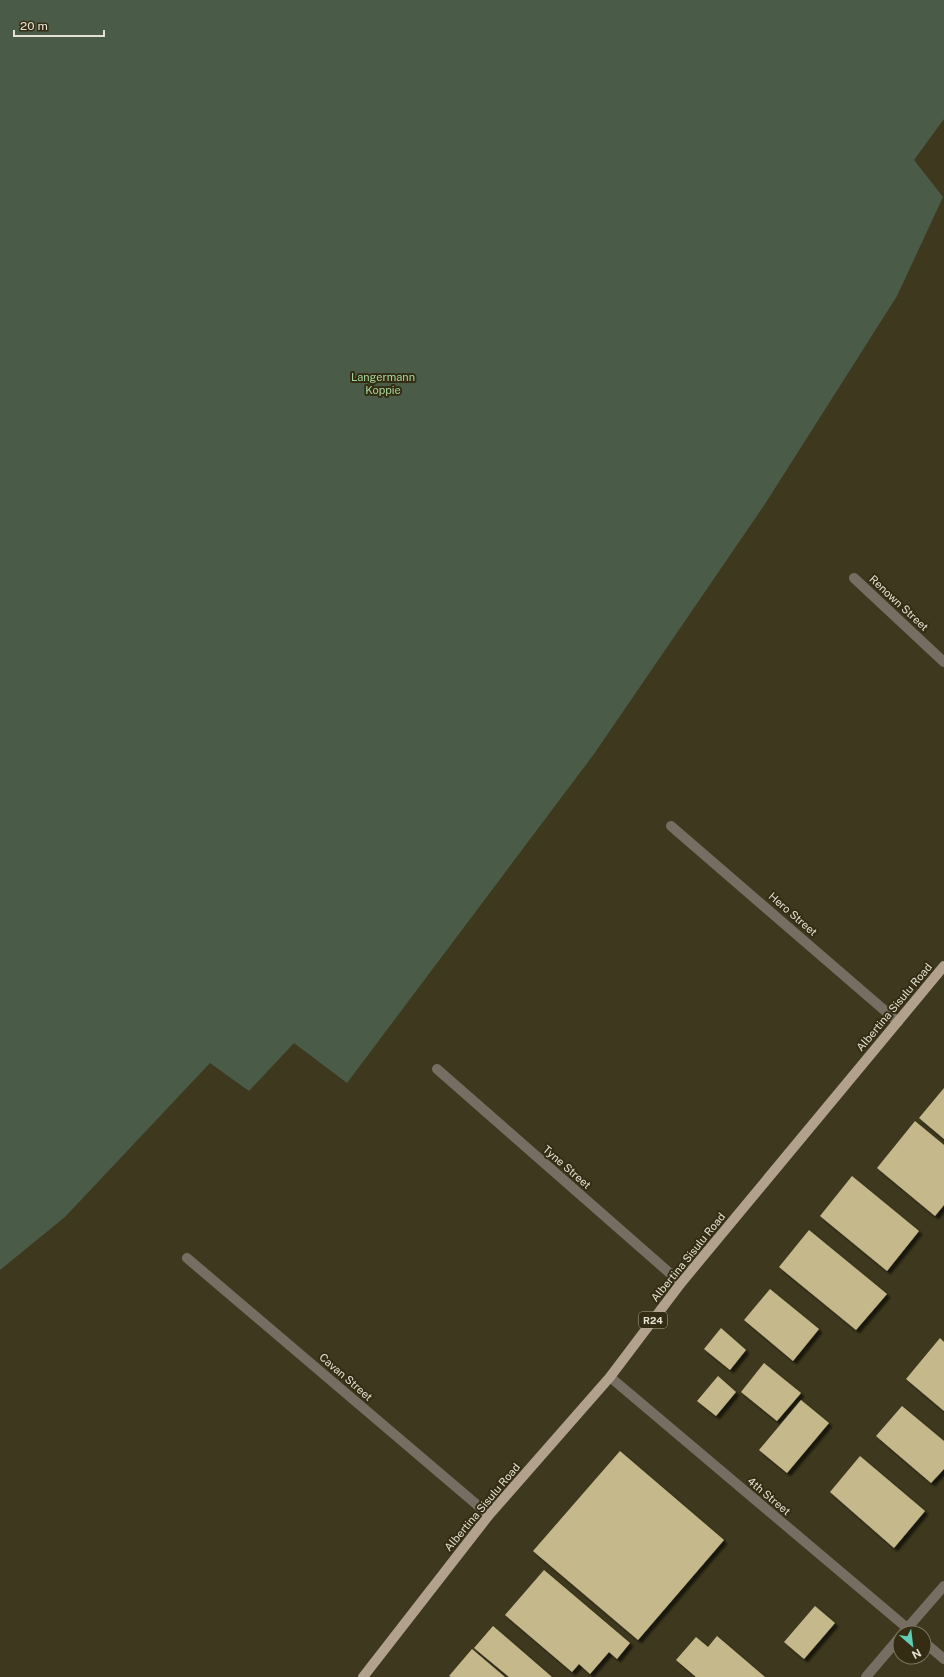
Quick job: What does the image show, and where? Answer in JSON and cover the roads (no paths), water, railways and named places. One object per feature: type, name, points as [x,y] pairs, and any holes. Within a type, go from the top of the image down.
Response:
[{"type":"main road","name":"Albertina Sisulu Road","points":[[363,1677],[489,1515],[610,1377],[681,1283],[944,966]]},
{"type":"street","name":"Renown Street","points":[[854,578],[944,662]]},
{"type":"street","name":"Hero Street","points":[[671,826],[898,1022]]},
{"type":"street","name":"Tyne Street","points":[[437,1069],[681,1283]]},
{"type":"street","name":"Cavan Street","points":[[187,1258],[489,1515]]},
{"type":"street","name":"4th Street","points":[[610,1377],[901,1625]]},
{"type":"street","points":[[913,1625],[944,1586]]},
{"type":"street","points":[[866,1677],[892,1646]]},
{"type":"street","points":[[932,1649],[944,1659]]},
{"type":"park label","name":"Langermann Koppie","points":[[383,383]]}]
